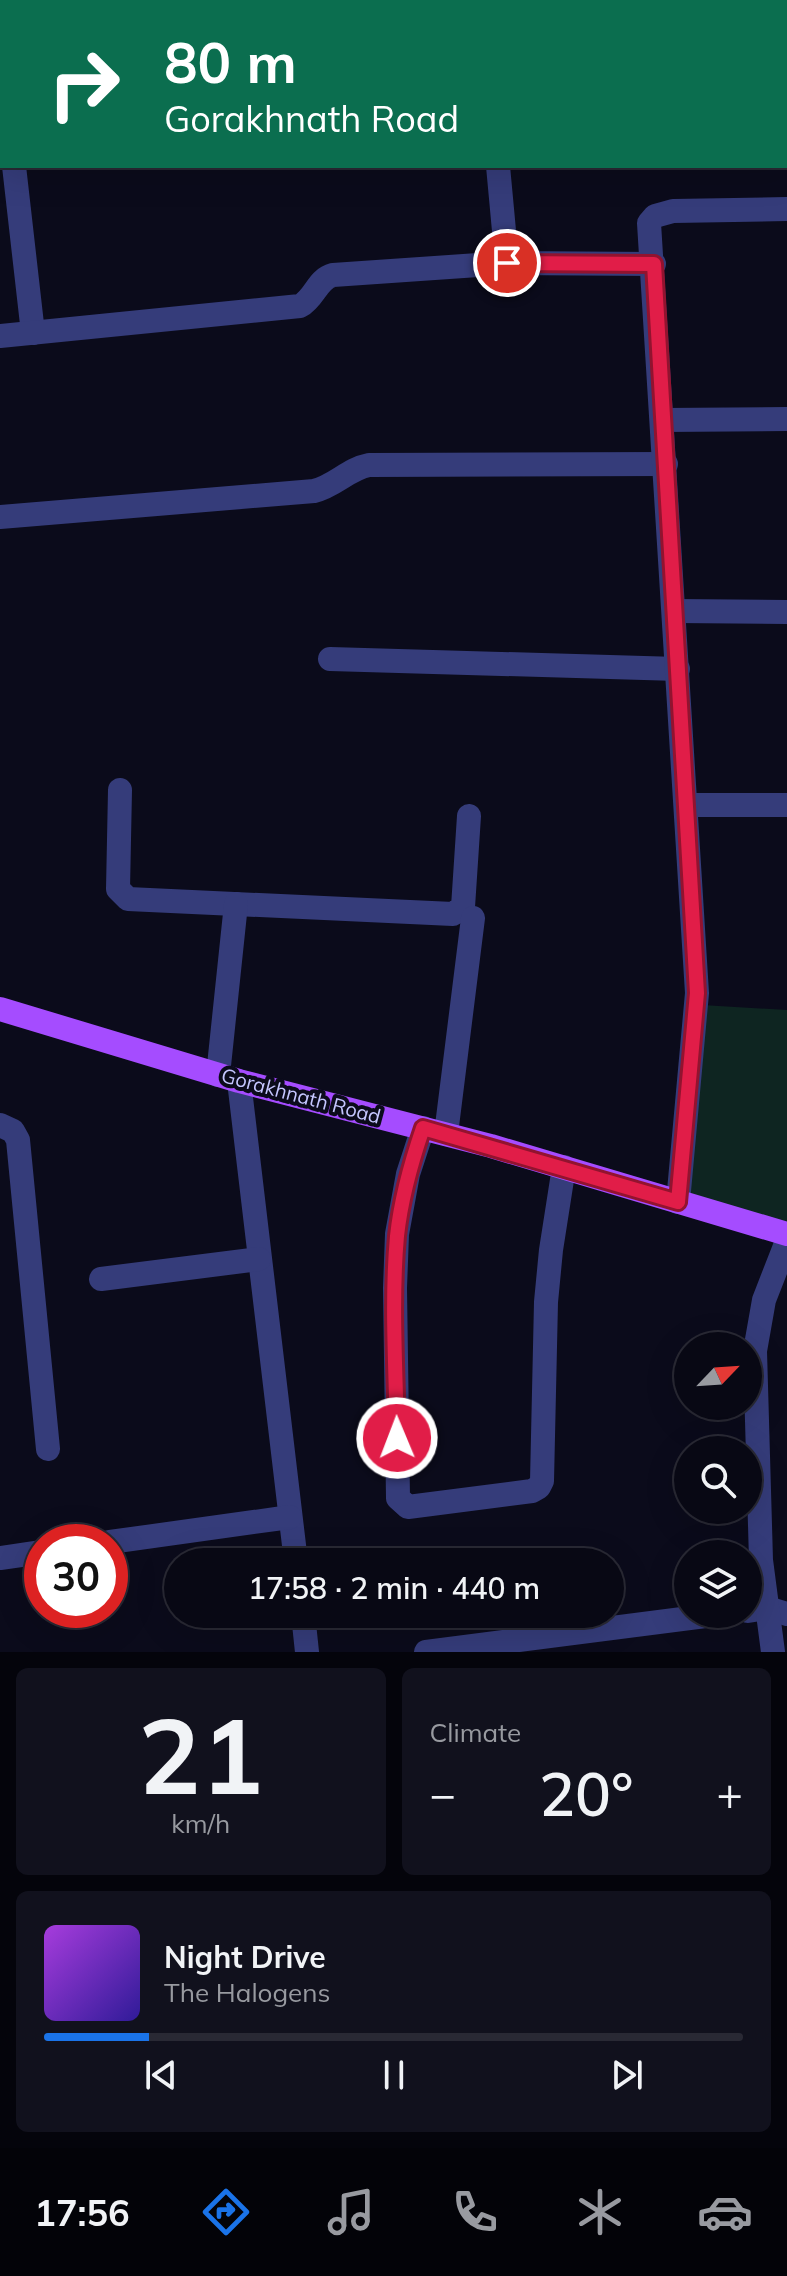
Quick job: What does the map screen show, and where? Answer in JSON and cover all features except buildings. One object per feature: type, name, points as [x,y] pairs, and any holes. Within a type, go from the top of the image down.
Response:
[{"type":"main road","name":"Gorakhnath Road","points":[[0,1009],[229,1078],[564,1167],[787,1234]]},
{"type":"street","points":[[14,168],[33,333]]},
{"type":"street","points":[[498,168],[507,263]]},
{"type":"street","points":[[678,1202],[697,993],[654,264],[649,223],[664,212],[787,209]]},
{"type":"street","points":[[0,336],[300,306],[309,300],[323,280],[333,275],[507,263],[654,264]]},
{"type":"street","points":[[663,420],[787,419]]},
{"type":"street","points":[[0,517],[314,491],[327,488],[350,472],[369,465],[666,464]]},
{"type":"street","points":[[675,611],[787,612]]},
{"type":"street","points":[[330,659],[678,669]]},
{"type":"street","points":[[120,790],[118,889],[128,899],[453,914],[463,907],[469,816]]},
{"type":"street","points":[[686,805],[787,805]]},
{"type":"street","points":[[236,904],[229,1078],[259,1259],[294,1548]]},
{"type":"street","points":[[473,918],[434,1131],[408,1174],[397,1247],[398,1498],[408,1507],[532,1491],[542,1481],[546,1302],[564,1167]]},
{"type":"street","points":[[0,1125],[13,1131],[18,1140],[48,1449]]},
{"type":"street","points":[[773,1652],[761,1560],[755,1351],[764,1300],[787,1241]]},
{"type":"street","points":[[101,1279],[259,1259]]},
{"type":"street","points":[[128,1540],[290,1517]]},
{"type":"street","points":[[0,1558],[24,1555]]},
{"type":"street","points":[[426,1652],[674,1620]]},
{"type":"street","points":[[304,1628],[307,1652]]},
{"type":"green space","points":[[702,1005],[787,1010],[787,1231],[682,1199]]},
{"type":"route","points":[[397,1438],[397,1234],[408,1174],[423,1128],[678,1202],[697,993],[654,264],[507,263]]}]
